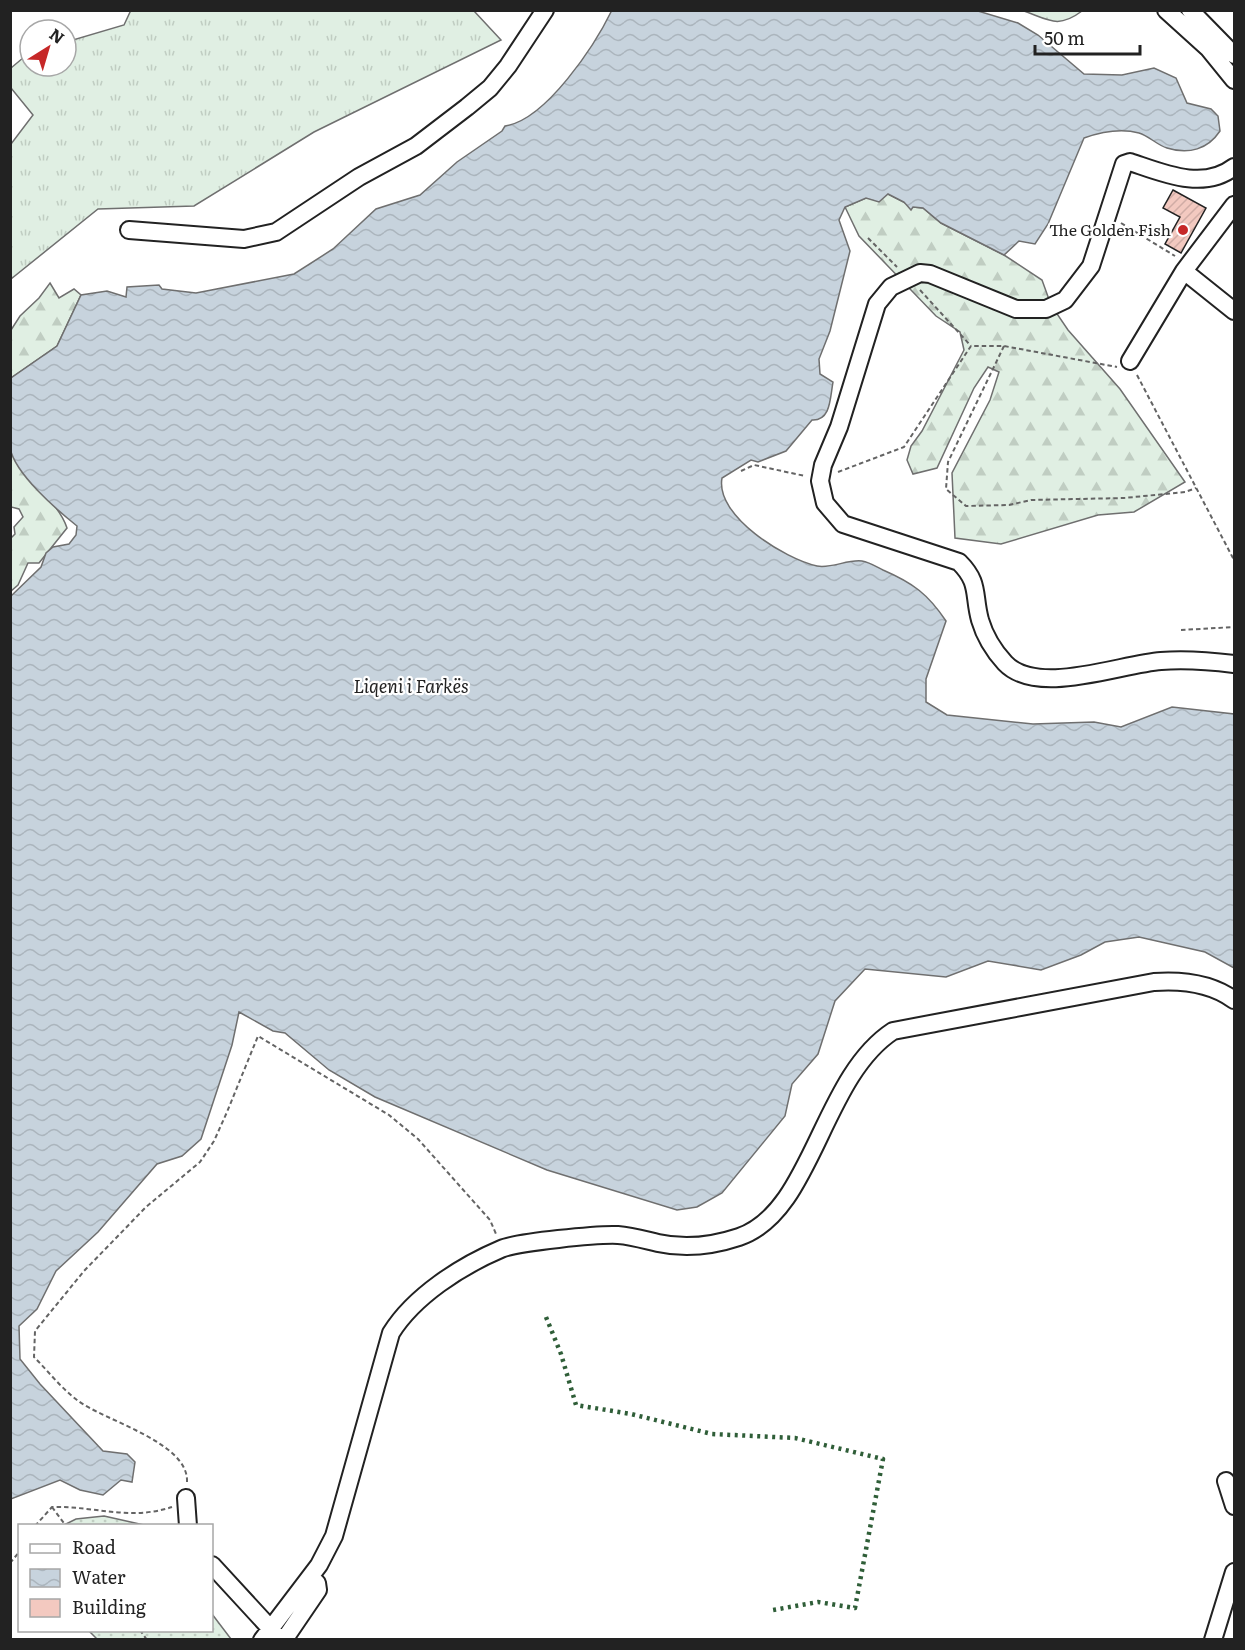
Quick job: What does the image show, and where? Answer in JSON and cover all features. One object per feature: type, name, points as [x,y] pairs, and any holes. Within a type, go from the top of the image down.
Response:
[{"type":"street","points":[[129,230],[244,239],[276,232],[359,177],[416,146],[467,107],[490,88],[508,66],[545,10]]},
{"type":"street","points":[[1166,10],[1208,48],[1234,80]]},
{"type":"street","points":[[1190,10],[1234,55]]},
{"type":"street","points":[[1234,167],[1220,177],[1203,179],[1165,174],[1130,162],[1124,164],[1091,266],[1078,286],[1065,300],[1046,309],[1016,309],[930,274],[908,277],[884,292],[878,304],[839,427],[823,465],[820,480],[825,503],[843,524],[959,562],[971,574],[976,586],[980,618],[985,635],[1008,666],[1023,675],[1037,678],[1074,676],[1160,661],[1211,661],[1234,664]]},
{"type":"street","points":[[1130,361],[1184,271],[1234,205]]},
{"type":"street","points":[[1184,271],[1234,312]]},
{"type":"street","points":[[213,1566],[274,1637],[318,1590],[317,1583],[310,1577],[334,1536],[391,1333],[403,1314],[420,1297],[502,1249],[616,1235],[682,1247],[707,1245],[741,1236],[766,1222],[783,1203],[797,1181],[844,1086],[880,1040],[893,1031],[1154,982],[1173,981],[1203,985],[1234,1000]]},
{"type":"street","points":[[1226,1481],[1234,1506]]},
{"type":"street","points":[[186,1498],[188,1524]]},
{"type":"street","points":[[1213,1640],[1234,1572]]},
{"type":"path","points":[[1108,216],[1167,250]]},
{"type":"path","points":[[741,471],[754,465],[820,480],[904,447],[971,346],[1004,346],[1118,367],[1130,361],[1234,560]]},
{"type":"path","points":[[1004,346],[948,462],[946,489],[966,506],[1008,505],[1032,500],[1124,498],[1185,492],[1196,488]]},
{"type":"path","points":[[1181,630],[1234,627]]},
{"type":"path","points":[[37,1524],[52,1507],[72,1506],[137,1515],[172,1507],[186,1498],[188,1476],[171,1449],[78,1400],[34,1357],[35,1331],[84,1271],[146,1207],[200,1162],[219,1131],[258,1036],[389,1115],[418,1138],[490,1220],[502,1249]]},
{"type":"path","points":[[52,1507],[65,1524]]},
{"type":"green space","points":[[131,10],[474,11],[501,40],[314,132],[194,206],[98,209],[11,279],[11,144],[33,115],[11,88],[11,68],[18,62],[18,78],[78,78],[78,38],[124,25]]},
{"type":"green space","points":[[1024,11],[1082,11],[1066,20],[1053,21]]},
{"type":"green space","points":[[888,194],[913,207],[923,208],[941,223],[1004,255],[1042,280],[1051,305],[1068,330],[1120,389],[1185,482],[1134,512],[1098,515],[1001,544],[955,538],[952,473],[990,400],[999,372],[988,367],[974,388],[937,468],[913,474],[907,460],[911,446],[922,431],[964,350],[960,332],[936,316],[859,236],[845,207],[866,198]]},
{"type":"green space","points":[[50,283],[59,298],[74,289],[81,295],[57,346],[11,378],[11,330],[20,316],[39,298]]},
{"type":"green space","points":[[10,449],[23,470],[56,508],[67,528],[39,563],[28,563],[18,585],[11,591],[11,538],[15,534],[14,527],[23,517],[19,509],[11,507]]},
{"type":"green space","points":[[104,1516],[140,1524],[66,1524],[76,1519]]},
{"type":"green space","points":[[213,1615],[231,1639],[97,1639],[90,1632],[213,1632]]},
{"type":"water","name":"Liqeni i Farkës","points":[[612,10],[978,11],[1018,23],[1038,35],[1084,74],[1122,75],[1154,68],[1176,78],[1187,103],[1211,109],[1218,116],[1220,131],[1210,142],[1197,149],[1183,151],[1167,148],[1143,134],[1125,131],[1111,131],[1084,138],[1048,224],[1035,244],[1019,241],[1004,255],[941,223],[923,208],[913,207],[911,210],[904,202],[888,194],[879,202],[866,198],[845,207],[839,220],[850,251],[830,331],[819,359],[820,374],[833,382],[826,413],[823,417],[812,420],[786,451],[758,462],[751,460],[722,478],[723,492],[729,507],[755,534],[771,545],[803,562],[822,567],[851,561],[867,562],[911,585],[933,603],[946,621],[926,679],[926,702],[947,715],[1033,724],[1094,722],[1121,727],[1172,707],[1234,714],[1234,968],[1205,952],[1139,937],[1105,942],[1081,955],[1041,970],[988,961],[946,977],[865,969],[835,1001],[818,1054],[792,1084],[785,1116],[722,1193],[697,1207],[677,1210],[547,1170],[375,1097],[329,1070],[285,1033],[273,1031],[239,1012],[232,1045],[201,1139],[182,1156],[157,1164],[98,1232],[56,1271],[37,1309],[19,1326],[20,1359],[40,1384],[103,1451],[127,1454],[135,1462],[132,1482],[121,1480],[103,1495],[80,1490],[60,1480],[11,1499],[11,596],[41,567],[46,553],[53,547],[69,544],[76,535],[77,526],[38,491],[13,458],[8,431],[11,378],[57,346],[81,295],[107,291],[126,297],[127,287],[159,285],[162,289],[196,293],[294,274],[333,249],[376,209],[420,195],[457,162],[502,131],[505,126],[521,121],[537,110],[568,79],[594,42]]},
{"type":"building","name":"The Golden Fish","points":[[1173,190],[1206,208],[1181,253],[1165,244],[1180,217],[1163,208]]},
{"type":"hedge","points":[[546,1317],[561,1354],[576,1405],[631,1414],[712,1434],[795,1438],[883,1459],[855,1608],[818,1602],[773,1610]]},
{"type":"place","name":"The Golden Fish","points":[[1183,230]]}]
